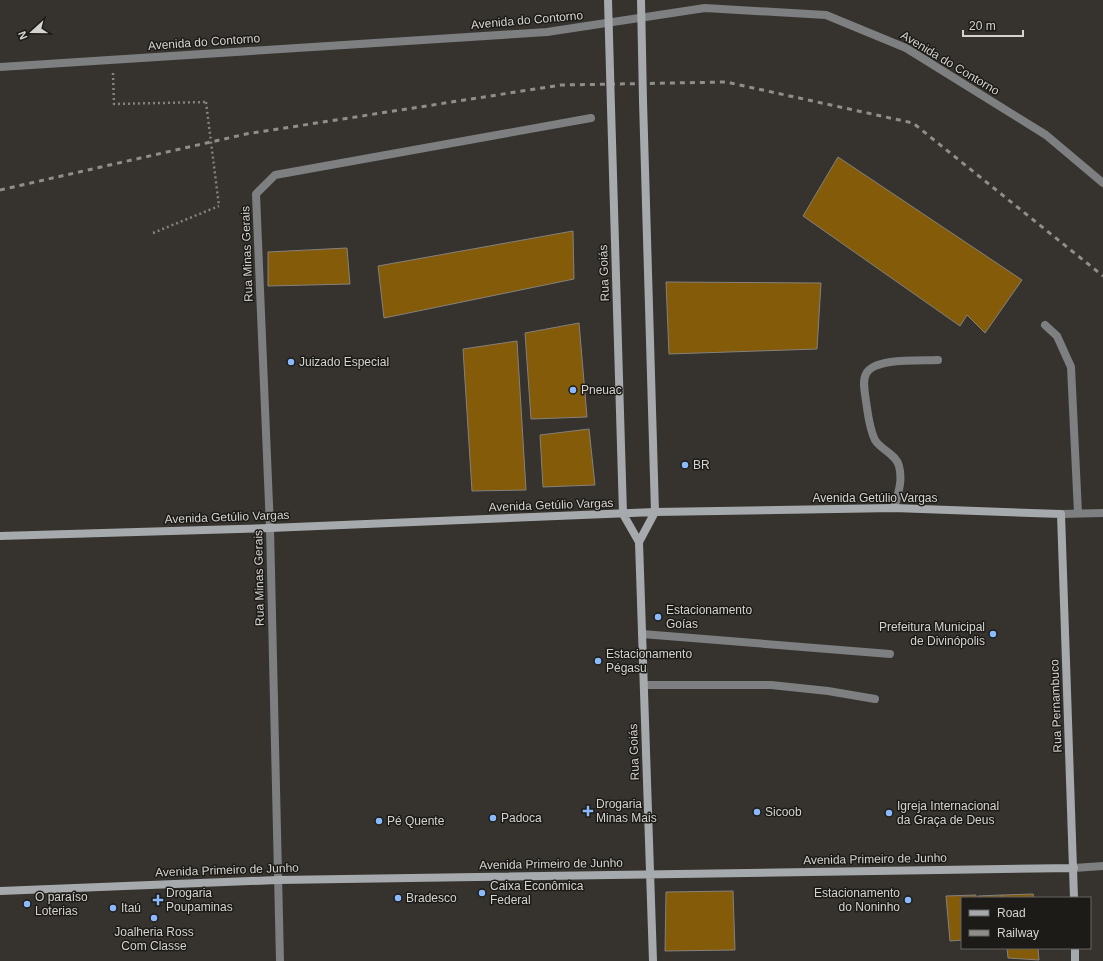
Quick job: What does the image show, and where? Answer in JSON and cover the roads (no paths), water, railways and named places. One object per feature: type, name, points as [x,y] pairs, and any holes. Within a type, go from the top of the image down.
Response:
[{"type":"main road","name":"Rua Goiás","points":[[608,0],[623,514],[639,542],[653,961]]},
{"type":"main road","name":"Rua Goiás","points":[[639,542],[655,512],[641,0]]},
{"type":"main road","name":"Avenida Getúlio Vargas","points":[[0,536],[270,528],[655,512],[894,508],[1061,514]]},
{"type":"main road","name":"Rua Pernambuco","points":[[1061,514],[1074,897]]},
{"type":"main road","name":"Avenida Primeiro de Junho","points":[[0,891],[278,880],[1074,868]]},
{"type":"main road","points":[[1075,949],[1076,961]]},
{"type":"street","name":"Avenida do Contorno","points":[[0,67],[547,32],[705,8],[826,15],[906,48],[1046,135],[1103,183]]},
{"type":"street","name":"Rua Minas Gerais","points":[[280,961],[270,528],[256,194],[275,175],[591,118]]},
{"type":"street","points":[[1045,324],[1057,336],[1071,367],[1078,513]]},
{"type":"street","points":[[894,508],[901,484],[899,466],[895,458],[879,446],[874,438],[869,421],[865,375],[870,368],[887,362],[938,360]]},
{"type":"street","name":"Avenida Getúlio Vargas","points":[[1061,514],[1103,513]]},
{"type":"street","points":[[642,634],[890,654]]},
{"type":"street","points":[[644,685],[771,685],[828,691],[875,699]]},
{"type":"street","name":"Avenida Primeiro de Junho","points":[[1074,868],[1103,866]]},
{"type":"railway","points":[[0,190],[246,134],[561,85],[726,82],[913,123],[1103,276]]},
{"type":"place","name":"Juizado Especial","points":[[291,362]]},
{"type":"place","name":"Pneuac","points":[[573,390]]},
{"type":"place","name":"BR","points":[[685,465]]},
{"type":"place","name":"Estacionamento Goías","points":[[658,617]]},
{"type":"place","name":"Prefeitura Municipal de Divinópolis","points":[[993,634]]},
{"type":"place","name":"Estacionamento Pégasu","points":[[598,661]]},
{"type":"place","name":"Drogaria Minas Mais","points":[[588,811]]},
{"type":"place","name":"Sicoob","points":[[757,812]]},
{"type":"place","name":"Igreja Internacional da Graça de Deus","points":[[889,813]]},
{"type":"place","name":"Padoca","points":[[493,818]]},
{"type":"place","name":"Pé Quente","points":[[379,821]]},
{"type":"place","name":"Caixa Econômica Federal","points":[[482,893]]},
{"type":"place","name":"Bradesco","points":[[398,898]]},
{"type":"place","name":"Drogaria Poupaminas","points":[[158,900]]},
{"type":"place","name":"Estacionamento do Noninho","points":[[908,900]]},
{"type":"place","name":"O paraíso Loterias","points":[[27,904]]},
{"type":"place","name":"Itaú","points":[[113,908]]},
{"type":"place","name":"Joalheria Ross Com Classe","points":[[154,918]]}]
